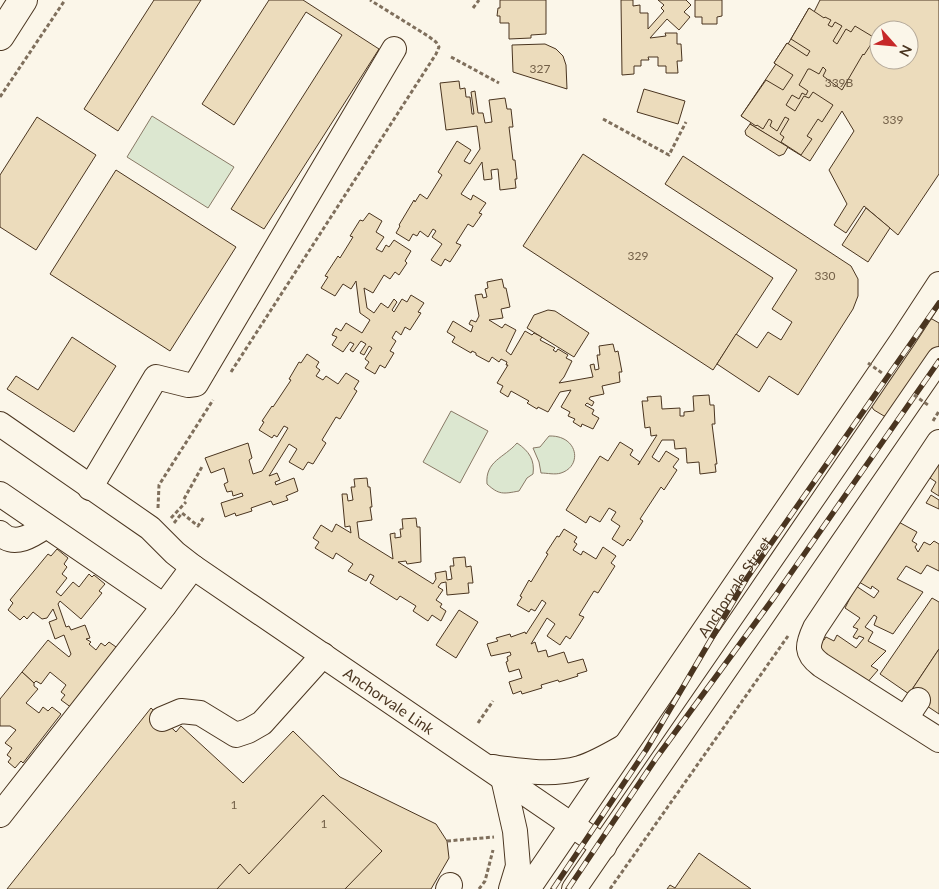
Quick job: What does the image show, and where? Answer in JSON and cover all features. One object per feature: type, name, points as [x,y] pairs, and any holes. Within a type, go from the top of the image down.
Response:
[{"type":"main road","points":[[0,36],[23,0]]},
{"type":"street","points":[[90,488],[156,378],[188,385],[196,384],[394,49]]},
{"type":"street","name":"Anchorvale Street","points":[[528,889],[627,746],[939,284]]},
{"type":"street","points":[[574,889],[939,359]]},
{"type":"street","name":"Anchorvale Link","points":[[0,424],[150,528],[175,553],[194,567],[604,847]]},
{"type":"street","points":[[936,432],[815,628],[809,648],[812,658],[821,665],[912,709],[939,740]]},
{"type":"street","name":"Anchorvale Link","points":[[0,444],[142,540],[175,553]]},
{"type":"street","points":[[0,494],[164,606]]},
{"type":"street","points":[[0,534],[13,540],[27,538],[46,526]]},
{"type":"street","points":[[1,807],[194,567]]},
{"type":"street","points":[[162,719],[181,711],[200,713],[236,734],[248,731],[262,723],[323,655]]},
{"type":"street","points":[[511,889],[518,866],[515,831],[495,772],[536,773],[581,768],[627,746]]},
{"type":"path","points":[[0,97],[65,0]]},
{"type":"path","points":[[229,376],[439,47],[428,36],[370,0]]},
{"type":"path","points":[[473,8],[479,0]]},
{"type":"path","points":[[451,57],[499,83]]},
{"type":"path","points":[[603,119],[669,155],[686,122]]},
{"type":"path","points":[[868,363],[882,373]]},
{"type":"path","points":[[158,516],[159,485],[218,392]]},
{"type":"path","points":[[914,395],[928,405]]},
{"type":"path","points":[[936,432],[938,414]]},
{"type":"path","points":[[170,519],[185,501],[203,465]]},
{"type":"path","points":[[172,526],[182,513],[198,526],[204,517]]},
{"type":"path","points":[[610,889],[792,630]]},
{"type":"path","points":[[478,723],[493,701]]},
{"type":"path","points":[[447,841],[495,837],[492,858],[485,880],[479,889]]},
{"type":"green space","points":[[152,116],[234,167],[208,208],[127,157]]},
{"type":"green space","points":[[451,411],[488,431],[460,483],[423,462]]},
{"type":"green space","points":[[549,436],[566,440],[574,452],[575,458],[572,464],[561,473],[541,473],[533,448],[540,447]]},
{"type":"green space","points":[[517,443],[530,456],[533,464],[533,474],[527,478],[519,491],[498,492],[487,484],[489,470],[496,461]]},
{"type":"building","points":[[154,0],[201,0],[118,131],[84,109]]},
{"type":"building","points":[[269,0],[303,0],[379,49],[264,229],[231,209],[342,35],[306,12],[234,125],[202,104]]},
{"type":"building","points":[[500,0],[546,0],[546,34],[531,35],[531,38],[509,39],[509,23],[500,23],[500,16],[497,16]]},
{"type":"building","points":[[621,0],[633,0],[633,6],[640,5],[640,13],[648,13],[648,29],[664,11],[661,8],[664,5],[658,0],[686,0],[691,5],[684,12],[690,17],[679,30],[667,19],[650,38],[666,36],[665,33],[677,33],[677,44],[681,44],[682,61],[677,61],[678,73],[666,73],[666,66],[658,66],[658,57],[648,57],[649,60],[641,60],[641,66],[634,66],[634,74],[622,75]]},
{"type":"building","points":[[695,0],[722,0],[722,16],[717,17],[717,24],[702,24],[702,17],[695,17]]},
{"type":"building","points":[[820,0],[939,0],[939,174],[898,235],[864,206],[846,233],[834,225],[847,204],[829,170],[854,131],[842,111],[810,161],[750,124],[751,122],[741,116],[776,64],[774,63],[788,44],[809,8],[814,12]]},
{"type":"building","points":[[809,8],[824,18],[831,20],[828,25],[832,27],[835,22],[842,26],[833,41],[837,44],[846,29],[851,32],[855,26],[869,34],[869,47],[842,90],[823,76],[826,70],[823,67],[819,74],[808,69],[799,85],[808,91],[806,95],[802,93],[799,99],[792,95],[786,105],[795,111],[804,96],[809,98],[813,92],[833,105],[822,122],[818,119],[807,136],[812,139],[801,155],[781,142],[784,137],[780,134],[789,119],[785,117],[777,131],[770,126],[772,121],[769,119],[763,129],[741,116],[766,80],[783,90],[793,75],[774,63],[787,43],[807,56],[810,51],[791,39]]},
{"type":"building","points":[[545,44],[556,49],[563,56],[566,65],[567,89],[513,72],[512,45]]},
{"type":"building","points":[[459,81],[460,89],[465,88],[466,97],[470,97],[472,114],[474,114],[471,92],[475,91],[478,113],[483,113],[485,123],[492,122],[489,100],[505,98],[507,109],[511,109],[513,127],[509,127],[517,179],[515,179],[516,188],[500,190],[498,169],[491,170],[492,179],[484,180],[482,162],[461,194],[471,200],[473,195],[486,203],[479,213],[482,214],[473,227],[468,224],[456,243],[461,245],[450,262],[445,259],[441,266],[431,260],[442,244],[432,237],[436,231],[433,229],[428,237],[420,231],[417,236],[413,234],[409,241],[396,233],[414,200],[415,202],[420,194],[427,199],[442,175],[438,172],[457,141],[471,150],[464,161],[470,164],[480,149],[477,126],[446,130],[440,83]]},
{"type":"building","points":[[644,89],[685,101],[678,124],[637,112]]},
{"type":"building","points":[[37,117],[96,155],[36,250],[0,227],[0,175]]},
{"type":"building","points":[[750,124],[788,147],[784,154],[779,156],[746,135],[745,131]]},
{"type":"building","points":[[583,154],[773,278],[713,370],[523,246]]},
{"type":"building","points":[[683,156],[851,266],[858,279],[858,296],[853,309],[798,395],[769,376],[759,392],[717,364],[736,334],[757,348],[768,332],[781,340],[792,322],[772,309],[797,270],[665,184]]},
{"type":"building","points":[[116,170],[236,247],[170,351],[50,274]]},
{"type":"building","points":[[866,208],[890,228],[868,262],[842,245]]},
{"type":"building","points":[[369,213],[382,221],[376,232],[384,237],[376,249],[382,252],[386,245],[389,247],[394,240],[411,251],[405,261],[407,263],[399,275],[395,272],[390,279],[384,275],[373,293],[364,288],[367,308],[374,313],[381,303],[388,308],[394,299],[397,302],[392,310],[394,312],[402,299],[407,302],[411,295],[424,303],[418,312],[421,313],[410,330],[405,327],[401,335],[396,331],[392,338],[396,341],[390,351],[394,353],[385,368],[380,365],[375,374],[365,368],[369,362],[365,359],[372,348],[369,346],[364,355],[360,353],[366,344],[361,341],[353,352],[350,350],[354,344],[350,342],[343,352],[332,345],[337,337],[332,335],[336,328],[341,331],[346,323],[362,333],[370,320],[360,313],[356,281],[351,289],[343,284],[335,296],[321,288],[328,277],[325,276],[338,256],[340,258],[353,237],[350,236],[360,220],[363,221]]},
{"type":"building","points":[[502,279],[510,307],[501,309],[503,318],[489,320],[502,328],[505,324],[516,330],[506,351],[511,355],[525,331],[542,337],[540,340],[555,348],[553,350],[556,352],[558,349],[568,355],[566,358],[572,361],[559,383],[593,377],[590,365],[594,364],[595,370],[599,369],[597,355],[600,355],[599,346],[613,344],[615,352],[618,351],[622,372],[619,372],[620,382],[602,386],[604,394],[590,397],[589,399],[594,402],[592,406],[587,403],[585,405],[594,410],[592,414],[599,418],[593,429],[582,424],[581,427],[573,422],[575,419],[568,416],[570,412],[561,407],[571,390],[560,392],[548,412],[538,407],[537,409],[527,403],[529,401],[511,391],[508,397],[500,392],[503,386],[497,383],[508,365],[506,365],[507,362],[501,359],[499,362],[492,357],[489,362],[476,355],[476,353],[472,351],[471,353],[452,342],[455,337],[447,332],[453,321],[471,332],[473,326],[469,324],[471,320],[476,322],[479,316],[475,295],[482,294],[483,298],[487,297],[485,289],[488,288],[487,282]]},
{"type":"building","points":[[548,310],[555,311],[589,333],[574,357],[527,328],[534,315]]},
{"type":"building","points":[[923,319],[932,319],[939,323],[939,357],[896,415],[884,416],[874,410],[869,403]]},
{"type":"building","points":[[72,337],[116,366],[74,432],[7,389],[16,376],[38,390]]},
{"type":"building","points":[[307,354],[319,362],[316,367],[320,370],[316,376],[323,380],[326,376],[338,384],[346,373],[359,381],[354,389],[357,391],[340,419],[336,417],[322,440],[326,443],[313,464],[308,462],[303,470],[289,462],[297,449],[289,444],[269,476],[277,473],[280,480],[275,482],[276,485],[294,478],[298,491],[286,496],[288,500],[273,505],[271,501],[251,508],[252,511],[236,516],[235,513],[225,517],[221,503],[243,496],[242,493],[233,496],[232,491],[227,492],[224,484],[228,482],[224,468],[211,473],[205,458],[248,443],[252,458],[249,460],[253,474],[262,471],[288,428],[284,426],[277,437],[274,435],[272,438],[259,430],[264,422],[262,421],[291,380],[289,379],[299,362],[301,363]]},
{"type":"building","points":[[709,395],[710,405],[714,405],[715,424],[712,424],[717,464],[715,464],[716,472],[700,474],[699,462],[687,463],[686,448],[675,449],[674,440],[662,440],[652,457],[659,462],[666,451],[679,459],[673,467],[677,470],[664,490],[661,487],[640,519],[643,521],[630,541],[628,539],[623,546],[612,539],[620,526],[611,520],[616,512],[609,508],[600,522],[590,516],[586,523],[566,510],[600,456],[608,461],[620,442],[633,450],[630,455],[640,462],[657,435],[651,436],[650,427],[645,428],[642,401],[648,401],[647,397],[661,396],[662,409],[680,408],[680,416],[684,416],[684,412],[694,411],[693,396]]},
{"type":"building","points":[[938,465],[939,496],[931,491],[936,482],[930,478]]},
{"type":"building","points":[[367,478],[368,487],[370,487],[372,520],[357,522],[359,538],[393,559],[390,534],[395,533],[395,538],[401,537],[400,529],[403,529],[402,519],[416,518],[417,527],[420,527],[421,562],[407,564],[406,561],[398,562],[433,584],[436,579],[435,573],[446,571],[447,580],[452,579],[450,566],[454,566],[453,558],[465,557],[466,567],[471,566],[473,583],[468,583],[469,593],[447,595],[446,582],[441,583],[438,587],[443,590],[436,600],[442,604],[440,607],[446,611],[441,621],[432,615],[428,621],[413,611],[416,606],[400,596],[397,600],[370,583],[374,576],[370,574],[366,581],[348,571],[353,564],[336,553],[333,559],[315,548],[319,542],[313,538],[321,525],[332,532],[336,524],[351,533],[350,526],[345,527],[342,494],[347,494],[348,501],[353,500],[351,487],[355,487],[354,479]]},
{"type":"building","points":[[931,495],[939,500],[939,509],[926,503]]},
{"type":"building","points":[[895,520],[917,532],[912,541],[917,544],[915,547],[918,552],[924,542],[930,545],[934,541],[939,544],[939,571],[927,565],[921,574],[906,566],[897,579],[923,592],[893,634],[874,625],[877,617],[874,615],[865,627],[873,632],[868,641],[886,651],[871,666],[878,670],[866,684],[811,651],[817,638],[824,640],[826,637],[834,641],[837,635],[856,648],[864,638],[859,636],[857,639],[853,637],[858,629],[853,627],[860,618],[845,608],[856,586],[874,598],[879,591],[872,586],[871,589],[859,582]]},
{"type":"building","points":[[564,529],[577,537],[574,542],[577,544],[573,550],[581,555],[583,551],[596,559],[603,547],[616,556],[611,563],[615,566],[598,593],[594,591],[579,615],[584,617],[570,639],[566,636],[560,645],[547,636],[555,624],[547,618],[531,644],[535,642],[538,652],[546,650],[548,657],[564,652],[568,663],[583,659],[587,671],[559,682],[558,680],[541,685],[542,688],[522,694],[521,691],[513,694],[509,682],[522,678],[519,669],[509,672],[506,662],[508,661],[507,657],[511,655],[510,652],[491,656],[487,644],[498,641],[496,638],[510,634],[511,637],[525,632],[526,634],[546,603],[542,600],[535,611],[531,609],[529,612],[517,605],[522,597],[520,596],[529,580],[531,582],[557,536],[559,537]]},
{"type":"building","points":[[57,549],[68,558],[64,564],[67,567],[62,574],[67,578],[56,592],[61,596],[73,582],[79,587],[89,574],[92,577],[94,575],[105,584],[99,591],[102,593],[81,619],[60,601],[58,604],[66,627],[69,626],[71,630],[85,625],[90,638],[86,639],[91,642],[89,644],[96,650],[101,643],[105,646],[109,642],[119,649],[72,708],[61,700],[65,695],[61,692],[66,685],[50,672],[41,684],[36,681],[34,683],[22,672],[48,640],[69,657],[71,654],[64,635],[55,639],[49,622],[57,619],[53,609],[47,618],[42,619],[33,612],[27,619],[24,616],[20,620],[8,610],[13,603],[10,600],[48,554],[51,556]]},
{"type":"building","points":[[932,598],[939,602],[939,649],[909,694],[880,674]]},
{"type":"building","points":[[459,610],[478,622],[456,658],[436,645]]},
{"type":"building","points":[[939,649],[939,714],[909,694]]},
{"type":"building","points":[[22,672],[38,689],[26,703],[39,713],[43,707],[48,711],[52,707],[61,714],[23,763],[21,761],[15,768],[8,762],[11,758],[7,755],[12,748],[5,743],[16,730],[10,726],[0,726],[0,699]]},
{"type":"building","points":[[151,708],[176,732],[181,726],[243,783],[293,731],[340,777],[436,824],[447,841],[449,858],[431,889],[7,889]]},
{"type":"building","points":[[323,795],[382,851],[345,889],[217,889],[240,864],[249,874]]},
{"type":"building","points":[[699,853],[751,889],[667,889],[670,885],[675,888]]},
{"type":"railway","points":[[553,889],[646,750],[747,578],[939,303]]},
{"type":"railway","points":[[568,889],[657,757],[775,596],[939,361]]}]
